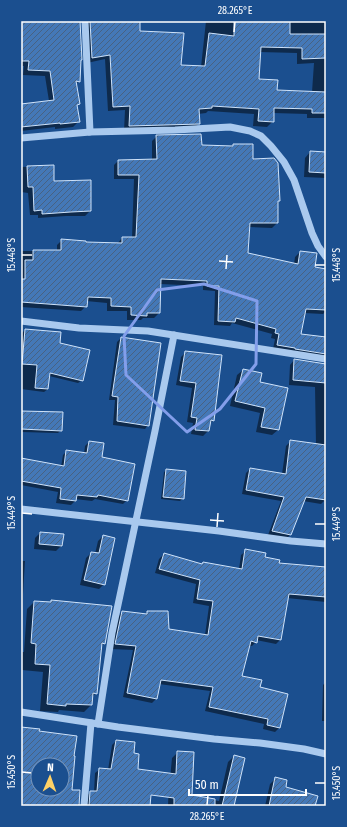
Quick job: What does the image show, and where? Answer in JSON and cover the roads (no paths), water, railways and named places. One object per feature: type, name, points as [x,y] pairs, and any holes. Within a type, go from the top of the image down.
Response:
[{"type":"street","points":[[85,21],[90,132]]},
{"type":"street","points":[[21,138],[90,132],[230,127],[250,131],[261,136],[284,162],[294,180],[312,233],[318,246],[326,257]]},
{"type":"street","points":[[21,321],[79,328],[148,331],[326,359]]},
{"type":"street","points":[[84,806],[94,724],[174,335]]},
{"type":"street","points":[[21,509],[326,544]]},
{"type":"street","points":[[21,712],[94,724],[304,749],[326,754]]}]
